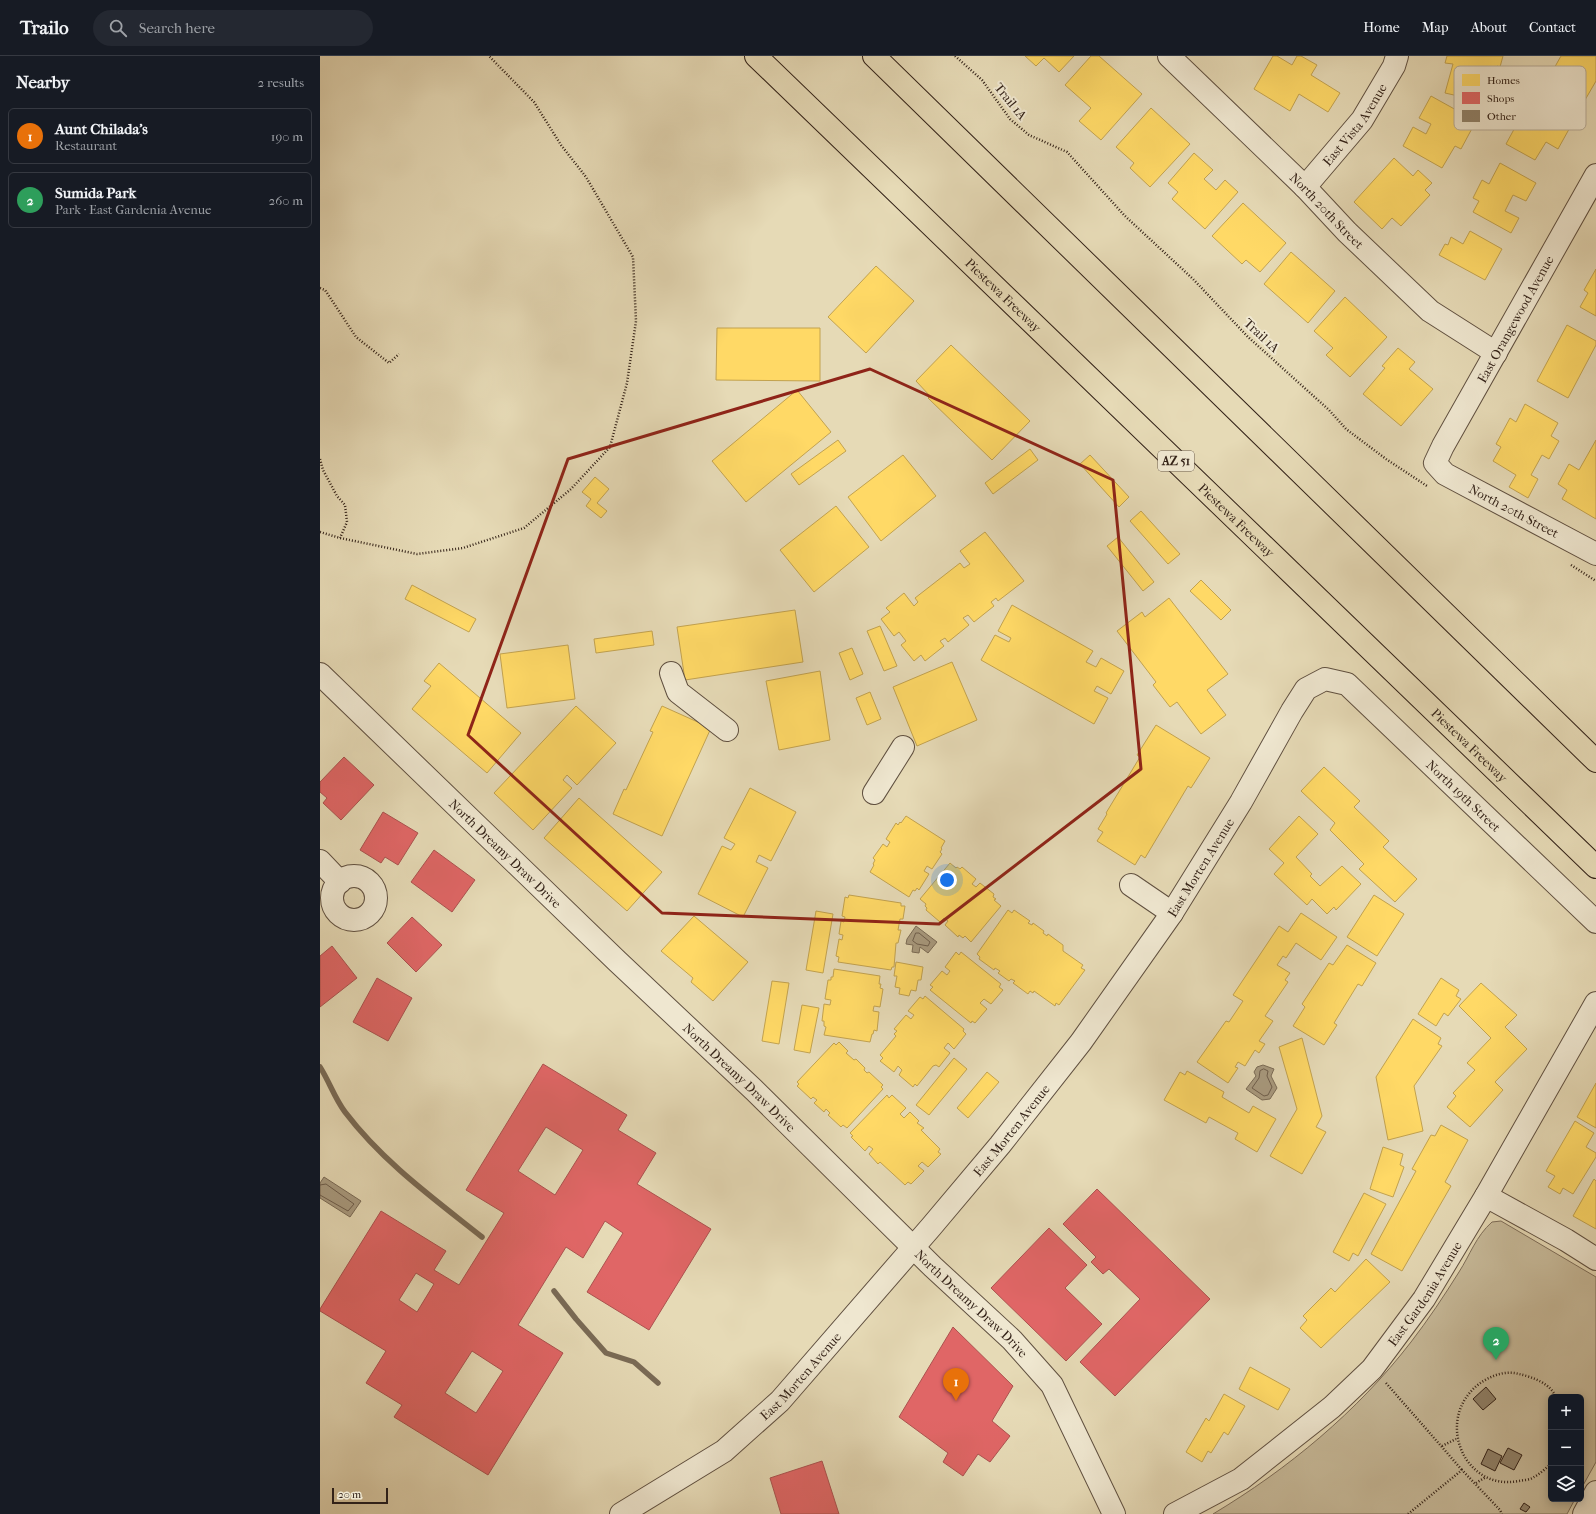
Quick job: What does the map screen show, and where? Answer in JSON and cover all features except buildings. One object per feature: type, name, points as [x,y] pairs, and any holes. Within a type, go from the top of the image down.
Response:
[{"type":"highway","name":"Piestewa Freeway","points":[[756,56],[1596,867]]},
{"type":"highway","points":[[874,56],[1596,761]]},
{"type":"street","name":"North 20th Street","points":[[1169,56],[1305,187],[1348,232],[1430,311],[1496,352]]},
{"type":"street","name":"East Vista Avenue","points":[[1305,187],[1362,120],[1394,66],[1397,56]]},
{"type":"street","name":"East Orangewood Avenue","points":[[1436,463],[1443,446],[1596,175]]},
{"type":"street","name":"North 20th Street","points":[[1436,463],[1445,474],[1596,554]]},
{"type":"street","points":[[671,673],[678,692],[727,730]]},
{"type":"street","name":"North Dreamy Draw Drive","points":[[320,674],[617,961],[754,1090],[913,1247],[1012,1340],[1052,1385],[1114,1514]]},
{"type":"street","name":"East Morten Avenue","points":[[621,1514],[724,1451],[780,1401],[1000,1145],[1081,1042],[1172,913],[1241,802],[1306,689],[1325,679]]},
{"type":"street","name":"North 19th Street","points":[[1325,679],[1347,684],[1596,922]]},
{"type":"street","points":[[874,792],[903,747]]},
{"type":"street","points":[[320,861],[340,882]]},
{"type":"street","points":[[1131,885],[1172,913]]},
{"type":"street","name":"East Gardenia Avenue","points":[[1175,1514],[1241,1479],[1332,1407],[1372,1369],[1424,1300],[1486,1196],[1596,1003]]},
{"type":"street","points":[[1486,1196],[1566,1240],[1596,1259]]},
{"type":"street","points":[[1584,1514],[1596,1492]]},
{"type":"path","points":[[320,532],[340,538],[417,554],[463,548],[524,528],[571,488],[610,447],[627,383],[636,321],[633,257],[586,177],[561,144],[534,102],[489,56]]},
{"type":"path","name":"Trail 1A","points":[[955,56],[982,80],[1010,119],[1029,135],[1067,152],[1125,216],[1193,279],[1248,337],[1329,410],[1346,429],[1386,459],[1433,489]]},
{"type":"path","points":[[320,288],[325,290],[356,337],[390,363],[399,354]]},
{"type":"path","points":[[320,459],[323,470],[337,496],[345,506],[347,522],[340,538]]},
{"type":"path","points":[[1569,564],[1596,581]]},
{"type":"path","points":[[1549,1466],[1534,1478],[1509,1483],[1486,1477],[1467,1461],[1456,1439],[1457,1414],[1468,1392],[1488,1377],[1512,1372],[1536,1378],[1553,1394]]},
{"type":"path","points":[[1383,1380],[1502,1514]]},
{"type":"path","points":[[1442,1446],[1456,1439]]},
{"type":"path","points":[[1408,1514],[1462,1470]]},
{"type":"path","points":[[1476,1484],[1486,1477]]},
{"type":"highlighted area","points":[[870,369],[1113,480],[1141,769],[939,924],[662,913],[468,735],[568,459]]},
{"type":"shaded area","points":[[1501,1221],[1596,1277],[1596,1462],[1584,1484],[1584,1394],[1548,1394],[1548,1502],[1573,1502],[1567,1514],[1213,1514],[1241,1497],[1294,1458],[1320,1437],[1368,1392],[1390,1368],[1424,1325],[1463,1266],[1482,1233],[1492,1222]]},
{"type":"water","points":[[916,926],[937,942],[928,953],[920,947],[919,953],[912,952],[913,945],[906,944],[907,939]]},
{"type":"water","points":[[1263,1065],[1274,1069],[1271,1076],[1277,1088],[1270,1099],[1262,1100],[1246,1089],[1256,1076],[1254,1072],[1257,1067]]},
{"type":"water","points":[[324,1177],[361,1201],[350,1217],[320,1198],[320,1183]]},
{"type":"waterway","points":[[320,1067],[341,1107],[376,1147],[409,1179],[482,1237]]},
{"type":"waterway","points":[[554,1291],[606,1353],[634,1362],[658,1383]]},
{"type":"place","name":"Sumida Park","points":[[1496,1360]]},
{"type":"place","name":"Aunt Chilada's","points":[[956,1401]]}]
